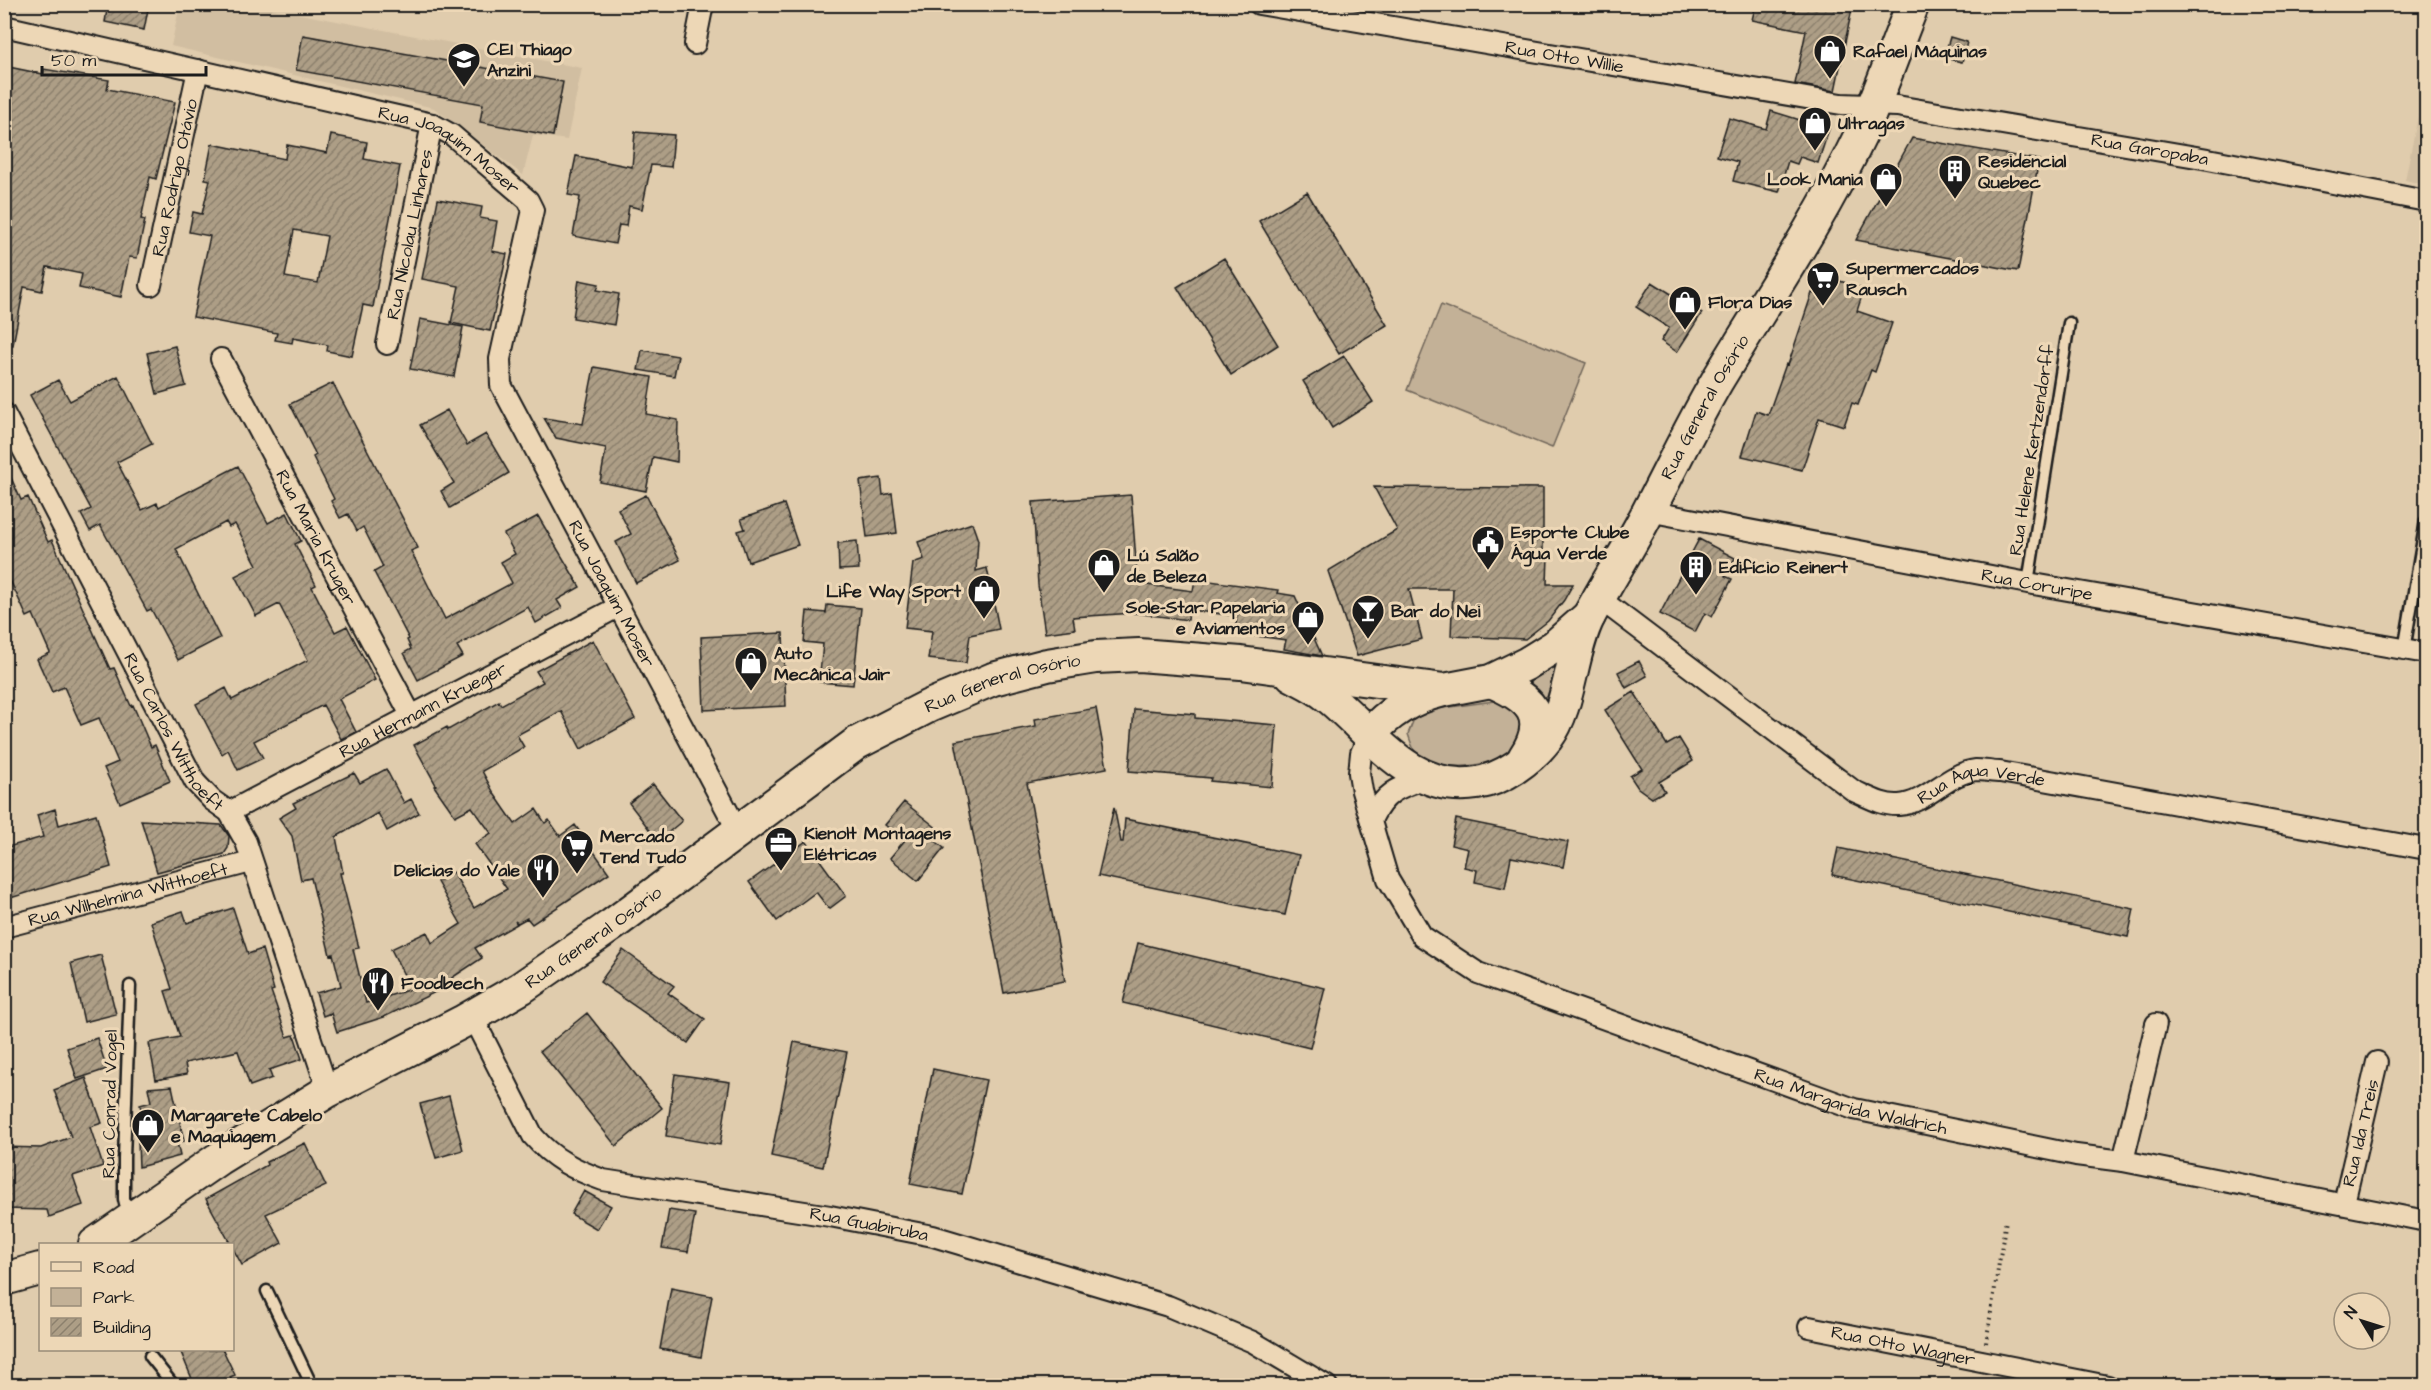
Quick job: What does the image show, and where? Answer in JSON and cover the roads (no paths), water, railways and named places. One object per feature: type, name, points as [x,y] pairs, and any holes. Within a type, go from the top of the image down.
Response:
[{"type":"main road","name":"Rua General Osório","points":[[1279,668],[1379,725],[1395,759],[1426,778],[1476,783],[1501,775],[1520,764],[1545,740],[1557,724],[1572,662],[1595,608],[1716,384],[1822,210],[1861,135],[1913,4]]},
{"type":"main road","name":"Rua General Osório","points":[[98,1243],[218,1159],[328,1091],[472,1016],[520,988],[603,932],[858,743],[929,706],[993,680],[1047,665],[1096,657],[1139,655],[1279,668],[1444,690],[1491,681],[1526,664],[1555,646],[1595,608]]},
{"type":"main road","points":[[1491,681],[1513,690],[1529,703],[1535,719],[1536,734],[1531,748],[1520,764]]},
{"type":"main road","points":[[1379,725],[1412,700],[1444,690]]},
{"type":"main road","points":[[4,1278],[39,1269]]},
{"type":"street","points":[[694,44],[703,4]]},
{"type":"street","name":"Rua Otto Willie","points":[[1259,4],[1841,104],[1872,107]]},
{"type":"street","name":"Rua Joaquim Moser","points":[[4,26],[432,124],[452,135],[528,200],[533,210],[500,359],[501,385],[738,831]]},
{"type":"street","name":"Rua Rodrigo Otávio","points":[[151,285],[198,70]]},
{"type":"street","name":"Rua Garopaba","points":[[1872,107],[1897,106],[2208,159],[2427,201]]},
{"type":"street","name":"Rua Nicolau Linhares","points":[[387,344],[432,124]]},
{"type":"street","name":"Rua Maria Kruger","points":[[221,359],[412,717]]},
{"type":"street","name":"Rua Carlos Witthoeft","points":[[4,413],[195,782],[229,813],[246,842],[328,1091]]},
{"type":"street","name":"Rua Coruripe","points":[[1648,511],[2028,583],[2404,650],[2427,652]]},
{"type":"street","name":"Rua Hermann Krueger","points":[[229,813],[618,607]]},
{"type":"street","name":"Rua Água Verde","points":[[1595,608],[1854,791],[1879,802],[1900,805],[1919,799],[1958,775],[1976,770],[2000,772],[2427,849]]},
{"type":"street","name":"Rua Margarida Waldrich","points":[[1379,725],[1361,753],[1359,773],[1388,879],[1422,936],[1478,973],[1854,1109],[2076,1155],[2123,1161],[2427,1221]]},
{"type":"street","points":[[1371,820],[1385,797],[1395,789],[1426,778]]},
{"type":"street","name":"Rua Wilhelmina Witthoeft","points":[[4,927],[251,862]]},
{"type":"street","name":"Rua Guabiruba","points":[[472,1016],[533,1136],[546,1152],[569,1167],[603,1180],[830,1216],[933,1236],[976,1248],[1168,1306],[1253,1342],[1327,1386]]},
{"type":"street","points":[[2123,1161],[2156,1024]]},
{"type":"street","name":"Rua Ida Treis","points":[[2344,1203],[2377,1062]]},
{"type":"street","name":"Rua Otto Wagner","points":[[1809,1327],[2105,1385]]},
{"type":"lane","name":"Rua Helene Kertzendorff","points":[[2028,583],[2069,323]]},
{"type":"lane","points":[[2404,650],[2427,521]]},
{"type":"lane","name":"Rua Conrad Vogel","points":[[129,1222],[124,1199],[124,1159],[130,986]]},
{"type":"lane","points":[[267,1291],[312,1386]]},
{"type":"lane","points":[[150,1356],[174,1386]]},
{"type":"place","name":"Rafael Máquinas","points":[[1830,80]]},
{"type":"place","name":"CEI Thiago Anzini","points":[[464,88]]},
{"type":"place","name":"Ultragas","points":[[1815,152]]},
{"type":"place","name":"Residencial Quebec","points":[[1955,200]]},
{"type":"place","name":"Look Mania","points":[[1886,208]]},
{"type":"place","name":"Supermercados Rausch","points":[[1823,307]]},
{"type":"place","name":"Flora Dias","points":[[1685,331]]},
{"type":"place","name":"Esporte Clube Água Verde","points":[[1488,571]]},
{"type":"place","name":"Lú Salão de Beleza","points":[[1104,594]]},
{"type":"place","name":"Edifício Reinert","points":[[1696,596]]},
{"type":"place","name":"Life Way Sport","points":[[984,620]]},
{"type":"place","name":"Bar do Nei","points":[[1368,640]]},
{"type":"place","name":"Sole-Star Papelaria e Aviamentos","points":[[1308,646]]},
{"type":"place","name":"Auto Mecânica Jair","points":[[751,692]]},
{"type":"place","name":"Kienolt Montagens Elétricas","points":[[781,872]]},
{"type":"place","name":"Mercado Tend Tudo","points":[[577,875]]},
{"type":"place","name":"Delícias do Vale","points":[[543,899]]},
{"type":"place","name":"Foodbech","points":[[378,1012]]},
{"type":"place","name":"Margarete Cabelo e Maquiagem","points":[[148,1154]]}]
